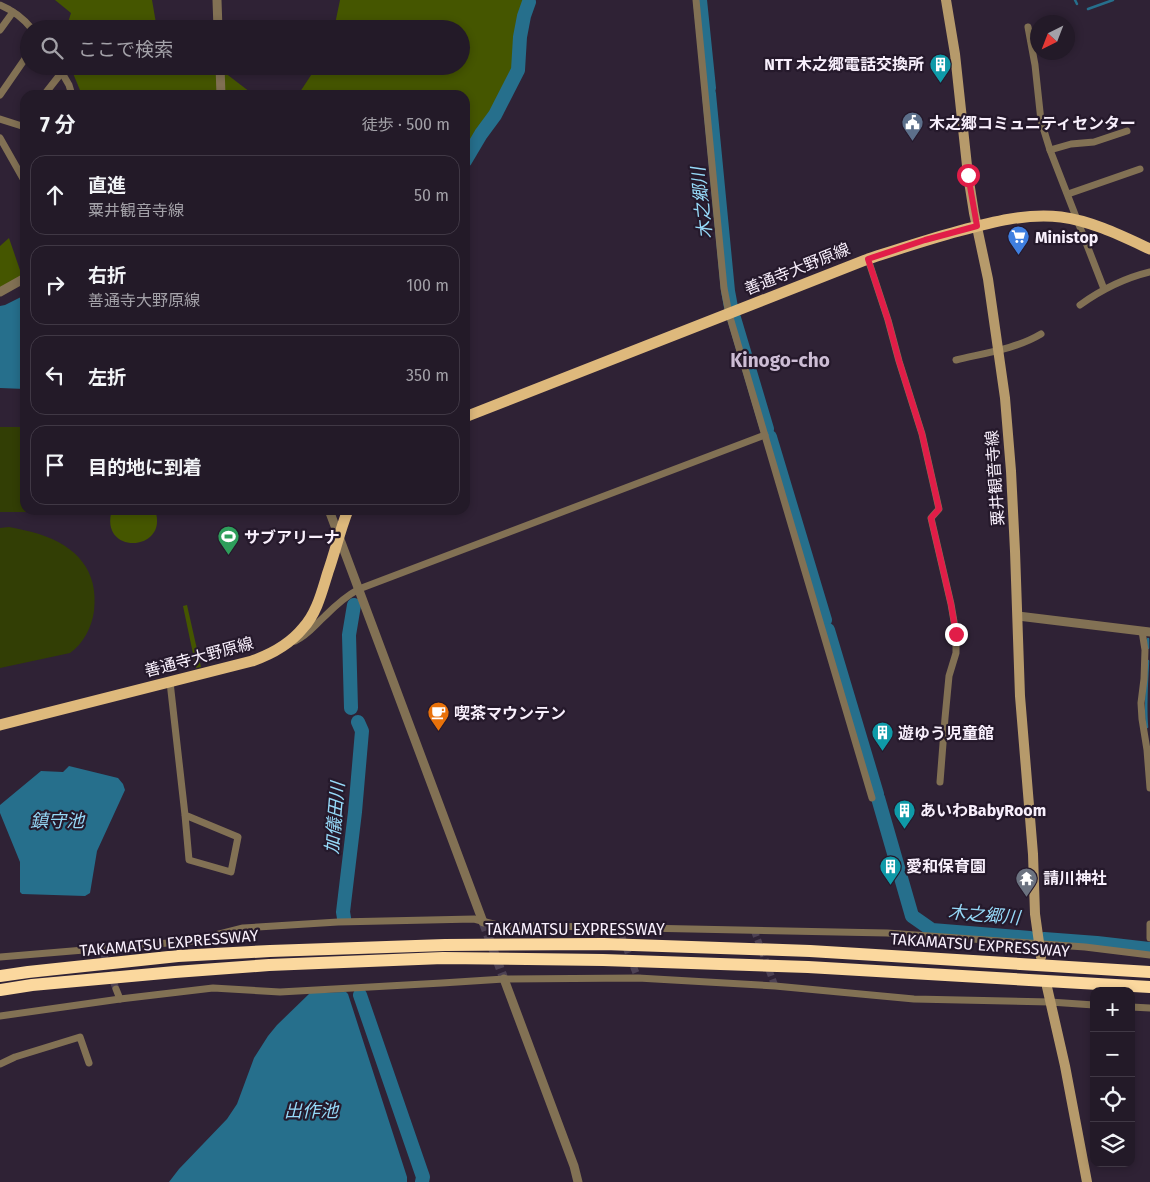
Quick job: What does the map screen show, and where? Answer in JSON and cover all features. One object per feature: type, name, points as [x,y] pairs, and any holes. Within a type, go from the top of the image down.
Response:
[{"type":"highway","name":"TAKAMATSU EXPRESSWAY","points":[[0,976],[178,956],[270,951],[446,945],[594,944],[810,951],[1150,972]]},
{"type":"highway","name":"TAKAMATSU EXPRESSWAY","points":[[0,990],[32,985],[269,964],[444,958],[593,960],[808,967],[1150,987]]},
{"type":"main road","name":"粟井観音寺線","points":[[946,0],[956,54],[968,175],[988,279],[1004,398],[1011,471],[1020,696],[1033,854],[1035,914],[1041,957]]},
{"type":"main road","name":"善通寺大野原線","points":[[470,415],[868,259],[925,240],[977,226],[1012,218],[1036,216],[1062,217],[1107,230],[1150,249]]},
{"type":"main road","name":"善通寺大野原線","points":[[0,725],[252,661],[264,657],[288,644],[304,628],[315,610],[346,515]]},
{"type":"main road","points":[[1047,988],[1087,1182]]},
{"type":"street","points":[[217,0],[218,20]]},
{"type":"street","points":[[696,0],[724,288],[729,314],[872,798]]},
{"type":"street","points":[[0,5],[23,20]]},
{"type":"street","points":[[0,30],[13,12]]},
{"type":"street","points":[[1028,27],[1035,65],[1041,121],[1050,150],[1104,289]]},
{"type":"street","points":[[0,95],[20,66]]},
{"type":"street","points":[[47,90],[56,75]]},
{"type":"street","points":[[63,75],[70,90]]},
{"type":"street","points":[[220,75],[221,90]]},
{"type":"street","points":[[0,119],[20,123]]},
{"type":"street","points":[[1050,150],[1071,144],[1094,142],[1127,131]]},
{"type":"street","points":[[0,138],[20,173]]},
{"type":"street","points":[[1068,194],[1140,168]]},
{"type":"street","points":[[868,259],[922,434],[939,509],[931,518],[956,634],[956,653],[949,676],[944,718],[940,782]]},
{"type":"street","points":[[1080,305],[1104,289],[1140,274],[1150,272]]},
{"type":"street","points":[[0,292],[20,281]]},
{"type":"street","points":[[956,360],[998,350],[1041,334]]},
{"type":"street","points":[[288,644],[304,637],[348,595],[359,589],[764,435]]},
{"type":"street","points":[[330,515],[483,922]]},
{"type":"street","points":[[1018,616],[1146,632],[1144,679],[1140,703],[1150,788]]},
{"type":"street","points":[[170,682],[189,860],[231,872],[238,837],[185,815]]},
{"type":"street","points":[[0,957],[192,941],[243,928],[338,922],[474,919],[500,926],[887,933],[1038,943],[1150,955]]},
{"type":"street","points":[[1150,924],[1150,938]]},
{"type":"street","points":[[0,1016],[120,998],[213,988],[280,992],[504,979],[638,978],[776,986],[914,999],[1090,1005]]},
{"type":"street","points":[[504,979],[574,1166],[578,1182]]},
{"type":"street","points":[[116,989],[120,998]]},
{"type":"street","points":[[1135,1007],[1150,1008]]},
{"type":"street","points":[[0,1064],[15,1057],[80,1037],[89,1063]]},
{"type":"green space","points":[[55,0],[152,0],[155,20],[69,20],[71,13]]},
{"type":"green space","points":[[340,0],[529,0],[518,31],[514,64],[500,99],[470,145],[470,90],[301,90],[311,75],[470,75],[470,20],[336,20]]},
{"type":"green space","points":[[74,75],[228,75],[247,90],[80,90]]},
{"type":"green space","points":[[9,238],[20,270],[20,277],[0,288],[0,246]]},
{"type":"green space","points":[[0,427],[20,427],[20,512],[0,512]]},
{"type":"green space","points":[[111,515],[156,515],[157,524],[153,534],[144,541],[134,543],[123,541],[115,535],[110,525]]},
{"type":"green space","points":[[9,527],[52,539],[74,553],[89,572],[95,596],[94,611],[86,635],[70,653],[0,668],[0,528]]},
{"type":"green space","points":[[187,605],[201,667],[196,668],[183,606]]},
{"type":"water","points":[[20,298],[20,389],[0,388],[0,306]]},
{"type":"water","name":"鎮守池","points":[[69,766],[118,778],[125,790],[97,851],[90,893],[85,896],[22,894],[20,892],[20,862],[0,813],[0,805],[41,771],[63,772]]},
{"type":"water","name":"出作池","points":[[346,992],[407,1177],[407,1182],[169,1182],[227,1119],[237,1104],[254,1058],[277,1025],[310,993]]},
{"type":"waterway","name":"木之郷川","points":[[700,0],[709,88]]},
{"type":"waterway","points":[[1075,0],[1077,4]]},
{"type":"waterway","points":[[1088,9],[1113,0]]},
{"type":"waterway","name":"加儀田川","points":[[470,153],[495,115],[518,70],[520,37],[529,2]]},
{"type":"waterway","name":"木之郷川","points":[[709,94],[731,307]]},
{"type":"waterway","name":"木之郷川","points":[[734,318],[767,429]]},
{"type":"waterway","name":"木之郷川","points":[[770,437],[825,620]]},
{"type":"waterway","name":"加儀田川","points":[[351,708],[349,635],[354,605]]},
{"type":"waterway","name":"木之郷川","points":[[828,630],[877,794]]},
{"type":"waterway","points":[[1148,639],[1148,648]]},
{"type":"waterway","points":[[1147,727],[1148,661]]},
{"type":"waterway","name":"加儀田川","points":[[344,918],[343,912],[362,731],[358,722]]},
{"type":"waterway","name":"木之郷川","points":[[878,798],[912,916],[932,930],[1030,938]]},
{"type":"waterway","name":"木之郷川","points":[[1044,939],[1149,949]]},
{"type":"waterway","name":"加儀田川","points":[[360,995],[423,1177],[422,1182]]},
{"type":"tunnel","points":[[483,922],[504,979]]},
{"type":"tunnel","points":[[618,927],[638,978]]},
{"type":"tunnel","points":[[754,930],[775,986]]},
{"type":"tunnel","points":[[103,952],[116,989]]},
{"type":"place","name":"NTT 木之郷電話交換所","points":[[940,83]]},
{"type":"place","name":"木之郷コミュニティセンター","points":[[913,142]]},
{"type":"place","name":"Ministop","points":[[1019,256]]},
{"type":"place","name":"サブアリーナ","points":[[228,556]]},
{"type":"place","name":"喫茶マウンテン","points":[[438,732]]},
{"type":"place","name":"遊ゆう児童館","points":[[882,752]]},
{"type":"place","name":"あいわBabyRoom","points":[[904,829]]},
{"type":"place","name":"愛和保育園","points":[[890,885]]},
{"type":"place","name":"請川神社","points":[[1027,897]]},
{"type":"district","name":"Kinogo-cho","points":[[780,360]]},
{"type":"route","points":[[956,634],[931,518],[939,509],[922,434],[868,259],[925,240],[977,226],[968,175]]}]
